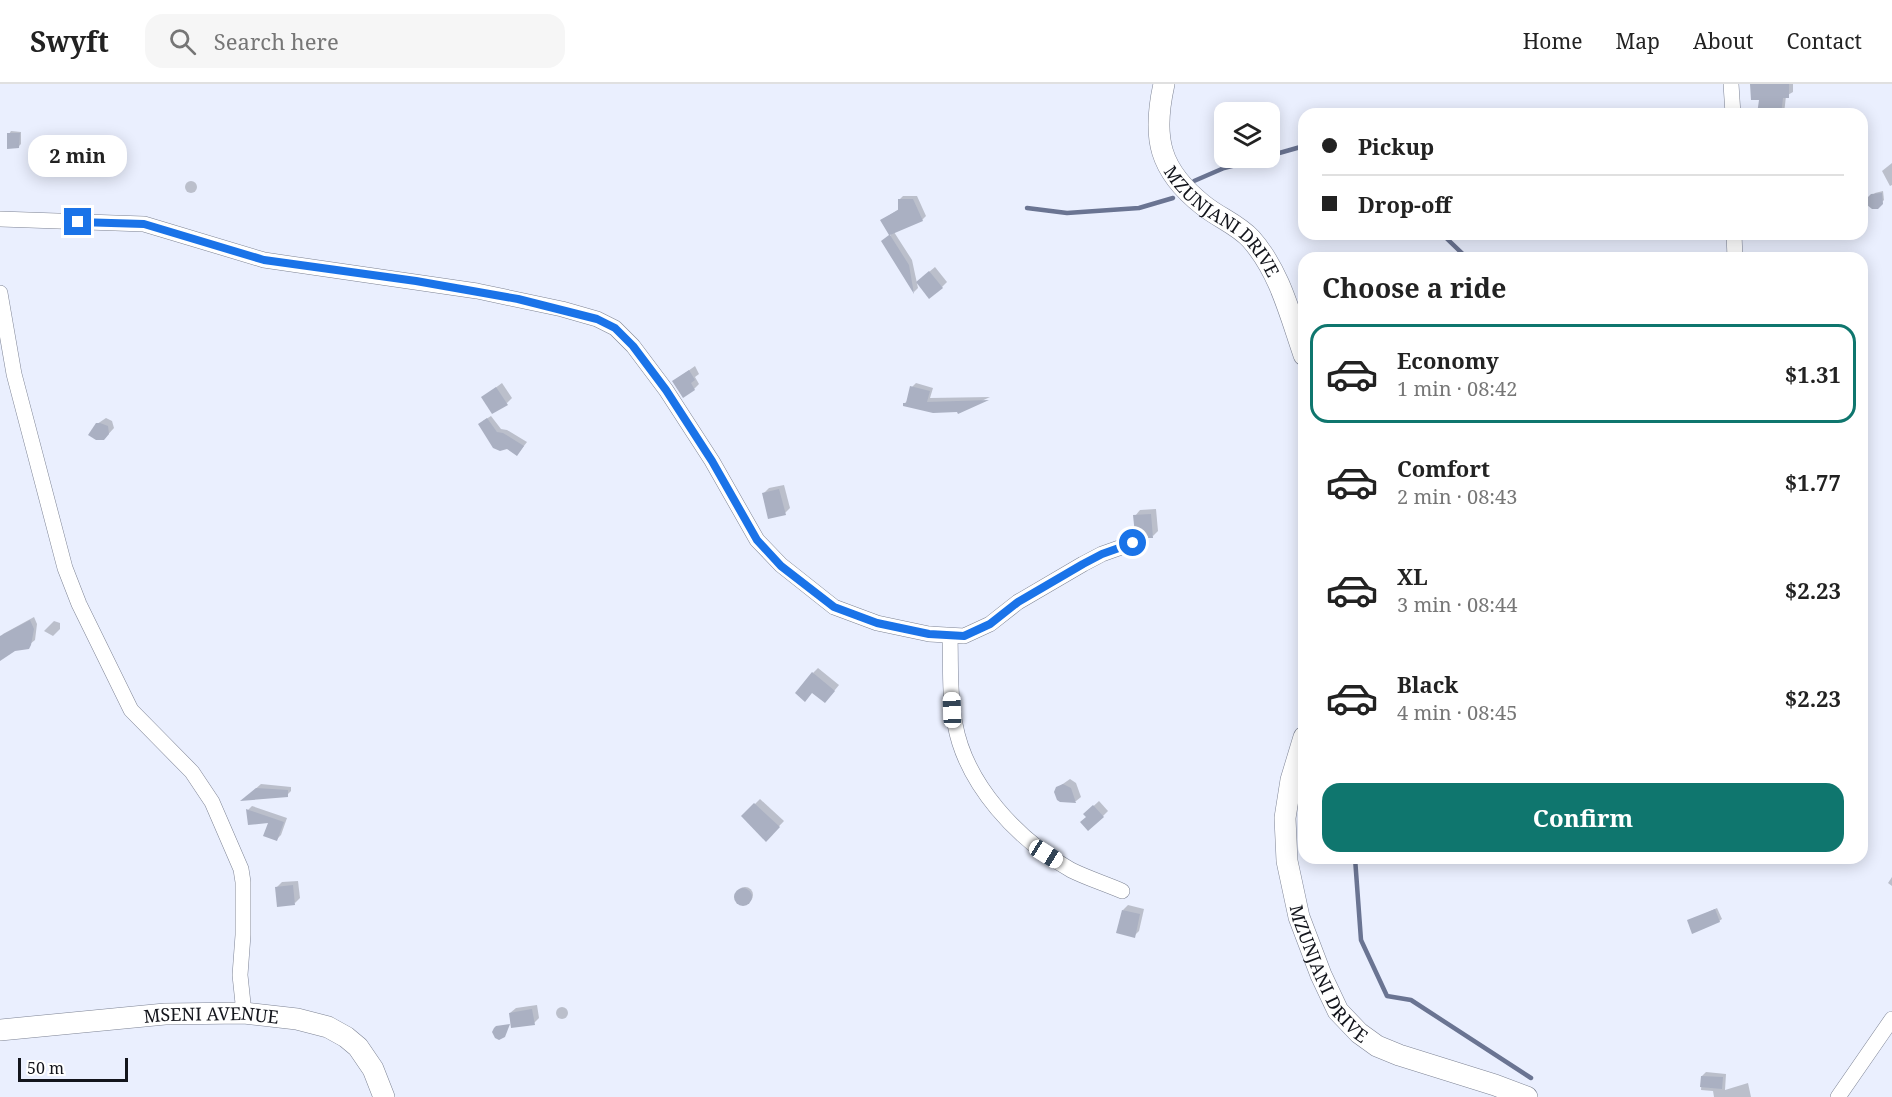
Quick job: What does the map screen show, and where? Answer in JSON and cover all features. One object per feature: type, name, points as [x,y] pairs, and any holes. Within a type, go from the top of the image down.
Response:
[{"type":"main road","name":"MZUNJANI DRIVE","points":[[1164,84],[1158,115],[1159,130],[1162,154],[1173,176],[1204,206],[1234,224],[1251,239],[1267,261],[1284,294],[1298,337]]},
{"type":"main road","name":"MZUNJANI DRIVE","points":[[1298,757],[1291,780],[1286,818],[1287,861],[1299,916],[1321,975],[1338,1011],[1359,1033],[1377,1046],[1527,1097]]},
{"type":"main road","name":"MSENI AVENUE","points":[[0,1030],[165,1014],[244,1013],[297,1019],[328,1027],[358,1047],[380,1084],[384,1097]]},
{"type":"street","points":[[1731,84],[1733,108]]},
{"type":"street","points":[[0,219],[144,224],[264,260],[416,281],[518,299],[597,319],[615,328],[633,346],[659,381],[712,461],[757,540],[781,566],[834,607],[877,623],[950,637],[964,636],[978,631],[1050,582],[1102,554],[1133,543]]},
{"type":"street","points":[[0,293],[14,374],[65,568],[79,604],[131,710],[192,772],[213,802],[241,869],[243,935],[240,975],[244,1013]]},
{"type":"street","points":[[950,637],[952,710],[955,727],[966,756],[989,800],[1012,826],[1046,854],[1073,871],[1122,891]]},
{"type":"street","points":[[1838,1097],[1892,1019]]},
{"type":"building","points":[[1750,84],[1789,84],[1789,98],[1783,98],[1782,108],[1758,108],[1759,100],[1751,100]]},
{"type":"building","points":[[7,133],[20,133],[19,148],[7,149]]},
{"type":"building","points":[[1882,193],[1883,204],[1878,209],[1872,209],[1868,206],[1868,197],[1871,194]]},
{"type":"building","points":[[898,199],[913,199],[923,221],[890,235],[909,265],[914,294],[881,241],[889,235],[880,220],[898,210]]},
{"type":"building","points":[[929,271],[943,288],[929,299],[916,282]]},
{"type":"building","points":[[689,370],[695,380],[691,383],[695,390],[683,398],[672,381]]},
{"type":"building","points":[[910,386],[930,391],[927,402],[989,400],[958,414],[957,412],[933,413],[903,406],[903,403],[906,403]]},
{"type":"building","points":[[496,387],[508,405],[492,414],[481,397]]},
{"type":"building","points":[[487,418],[497,432],[503,433],[524,446],[517,456],[507,449],[500,451],[493,448],[478,424]]},
{"type":"building","points":[[96,423],[108,426],[109,434],[104,440],[96,440],[88,435]]},
{"type":"building","points":[[779,489],[786,515],[768,519],[762,493]]},
{"type":"building","points":[[1151,514],[1153,538],[1141,538],[1135,534],[1133,515]]},
{"type":"building","points":[[30,620],[34,629],[29,649],[15,651],[0,661],[0,636]]},
{"type":"building","points":[[812,672],[835,691],[825,703],[812,693],[805,702],[795,693]]},
{"type":"building","points":[[1063,784],[1071,788],[1076,803],[1057,800],[1054,792],[1056,787]]},
{"type":"building","points":[[256,788],[288,790],[288,797],[240,801]]},
{"type":"building","points":[[754,803],[780,827],[766,842],[741,816]]},
{"type":"building","points":[[1093,805],[1104,817],[1088,831],[1080,822],[1086,817],[1083,814]]},
{"type":"building","points":[[246,809],[284,822],[277,841],[263,836],[268,823],[248,825]]},
{"type":"building","points":[[293,885],[295,905],[277,907],[275,887]]},
{"type":"building","points":[[743,888],[749,891],[752,897],[749,903],[743,906],[737,903],[734,897],[737,891]]},
{"type":"building","points":[[1715,909],[1720,922],[1692,934],[1687,920]]},
{"type":"building","points":[[1122,910],[1140,914],[1135,938],[1116,933]]},
{"type":"building","points":[[532,1009],[535,1025],[511,1028],[509,1013]]},
{"type":"building","points":[[510,1024],[505,1037],[499,1040],[495,1038],[492,1032],[496,1026]]},
{"type":"building","points":[[1701,1076],[1723,1077],[1722,1089],[1700,1087]]},
{"type":"waterway","points":[[1280,153],[1298,148]]},
{"type":"waterway","points":[[1194,181],[1224,168]]},
{"type":"waterway","points":[[1027,208],[1067,213],[1139,208],[1173,198]]},
{"type":"waterway","points":[[1448,240],[1461,252]]},
{"type":"waterway","points":[[1355,864],[1361,940],[1387,996],[1411,1000],[1531,1078]]},
{"type":"route","points":[[78,222],[144,224],[264,260],[416,281],[518,299],[597,319],[615,328],[633,346],[666,390],[712,461],[757,540],[781,566],[834,607],[877,623],[929,634],[964,636],[990,624],[1018,602],[1050,582],[1102,554],[1133,543]]}]
